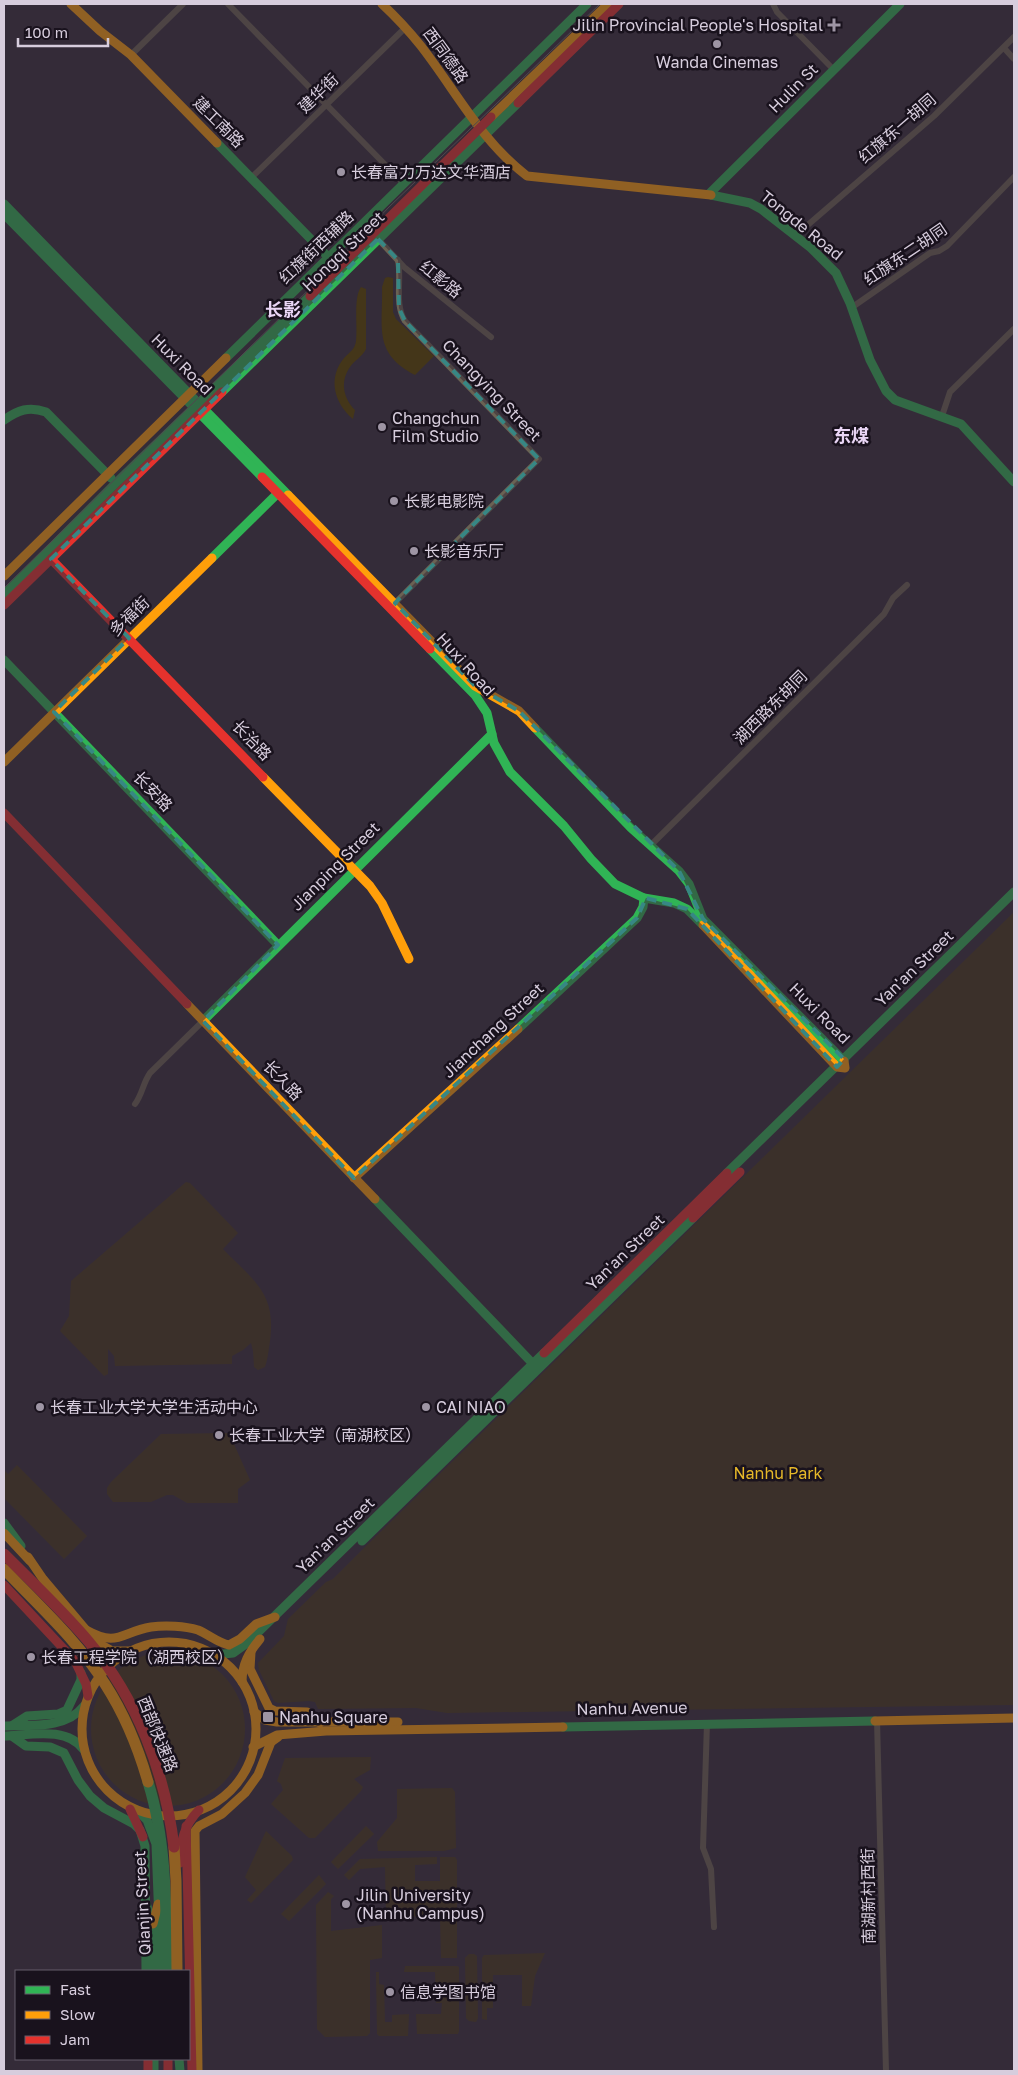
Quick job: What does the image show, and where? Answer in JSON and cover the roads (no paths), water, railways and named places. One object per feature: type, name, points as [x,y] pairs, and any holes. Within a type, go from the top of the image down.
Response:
[{"type":"main road","name":"建工南路","points":[[71,4],[130,55],[339,268]]},
{"type":"main road","name":"西同德路","points":[[382,4],[406,28],[421,47],[470,118],[482,131]]},
{"type":"main road","name":"红旗街西辅路","points":[[4,576],[587,4]]},
{"type":"main road","name":"Hongqi Street","points":[[4,595],[116,483],[199,409],[378,239],[608,4]]},
{"type":"main road","name":"Hongqi Street","points":[[4,606],[339,268],[482,131],[619,4]]},
{"type":"main road","name":"Hulin St","points":[[709,194],[900,4]]},
{"type":"main road","name":"Tongde Road","points":[[482,131],[507,160],[527,176],[709,194],[737,198],[761,208],[836,272],[871,359],[888,395],[895,400],[962,424],[1014,482]]},
{"type":"main road","name":"Huxi Road","points":[[4,204],[278,494],[393,605],[475,695],[488,713],[494,743],[510,772],[564,826],[591,859],[615,884],[644,898],[674,903],[687,909],[842,1065]]},
{"type":"main road","name":"Huxi Road","points":[[4,214],[187,396]]},
{"type":"main road","points":[[4,420],[17,411],[27,408],[36,408],[46,412],[116,483]]},
{"type":"main road","name":"Huxi Road","points":[[199,409],[475,686],[519,711],[650,846],[679,871],[689,884],[703,919],[842,1065]]},
{"type":"main road","name":"多福街","points":[[4,762],[278,494]]},
{"type":"main road","name":"长治路","points":[[51,559],[355,870],[382,903],[409,959]]},
{"type":"main road","name":"长安路","points":[[4,660],[278,945]]},
{"type":"main road","name":"Jianping Street","points":[[203,1022],[208,1014],[492,734]]},
{"type":"main road","name":"长久路","points":[[4,813],[536,1367]]},
{"type":"main road","name":"Yan'an Street","points":[[214,1655],[228,1656],[236,1652],[275,1617],[536,1367],[1014,892]]},
{"type":"main road","name":"Jianchang Street","points":[[354,1178],[456,1087],[637,918],[643,907],[644,898]]},
{"type":"main road","name":"Yan'an Street","points":[[842,1065],[1014,901]]},
{"type":"main road","points":[[242,1682],[243,1666],[252,1648],[536,1367]]},
{"type":"main road","points":[[4,1523],[11,1530],[43,1579],[104,1649],[115,1653],[131,1651]]},
{"type":"main road","points":[[4,1533],[30,1561]]},
{"type":"main road","name":"西部快速路","points":[[4,1554],[101,1657],[127,1698],[139,1724],[155,1763],[171,1827],[175,1876],[177,1970]]},
{"type":"main road","name":"西部快速路","points":[[4,1570],[79,1648],[104,1682],[129,1726],[142,1758],[159,1829],[164,1876],[166,1970]]},
{"type":"main road","points":[[4,1586],[64,1648],[81,1670],[86,1684],[86,1701],[82,1723],[84,1750],[90,1767],[100,1782],[113,1795],[132,1808],[154,1814],[172,1816],[199,1810],[216,1802],[236,1784],[246,1768],[255,1734],[254,1712],[242,1682],[231,1668],[214,1655],[193,1646],[175,1642],[148,1645],[131,1651],[115,1660],[102,1673],[86,1701],[77,1715],[67,1721],[8,1731]]},
{"type":"main road","points":[[86,1630],[100,1638],[116,1640],[152,1627],[181,1627],[197,1630],[224,1644],[230,1644],[240,1639],[256,1624],[275,1617]]},
{"type":"main road","points":[[252,1648],[250,1669],[269,1708],[275,1711],[307,1712],[320,1723]]},
{"type":"main road","points":[[8,1731],[26,1716],[58,1715],[64,1713],[81,1680],[81,1670]]},
{"type":"main road","name":"Nanhu Avenue","points":[[254,1712],[265,1720],[277,1722],[320,1723],[1014,1712]]},
{"type":"main road","name":"Nanhu Avenue","points":[[253,1747],[264,1740],[284,1733],[326,1730],[1014,1718]]},
{"type":"main road","points":[[8,1731],[70,1738],[77,1742],[84,1750]]},
{"type":"main road","points":[[8,1731],[26,1746],[50,1747],[64,1753],[78,1780],[90,1796],[104,1808],[134,1824],[140,1830],[144,1842]]},
{"type":"main road","points":[[198,2071],[195,1831],[199,1826],[222,1814],[245,1793],[258,1775],[271,1742],[284,1733]]},
{"type":"main road","points":[[132,1808],[144,1842]]},
{"type":"main road","name":"Qianjin Street","points":[[132,1808],[147,1820],[156,1844],[161,1970]]},
{"type":"main road","points":[[182,1970],[180,1850],[186,1826],[199,1810]]},
{"type":"main road","points":[[186,1826],[189,1970]]},
{"type":"main road","name":"Qianjin Street","points":[[144,1842],[146,1970]]},
{"type":"main road","points":[[146,1903],[152,1925],[153,1970]]},
{"type":"main road","points":[[152,1925],[158,1904]]},
{"type":"main road","points":[[190,2006],[192,2071]]},
{"type":"street","points":[[130,55],[183,4]]},
{"type":"street","points":[[228,4],[404,184]]},
{"type":"street","points":[[772,4],[777,12],[834,70]]},
{"type":"street","name":"建华街","points":[[251,178],[406,28]]},
{"type":"street","name":"红旗东一胡同","points":[[794,236],[934,116],[1014,37]]},
{"type":"street","points":[[1004,48],[1014,59]]},
{"type":"street","name":"红旗东二胡同","points":[[851,308],[930,253],[948,246],[1014,177]]},
{"type":"street","name":"红影路","points":[[378,239],[398,260],[491,337]]},
{"type":"street","name":"Changying Street","points":[[393,605],[540,458],[406,321],[399,308],[400,272],[398,260]]},
{"type":"street","points":[[942,416],[950,392],[1014,330]]},
{"type":"street","name":"湖西路东胡同","points":[[650,846],[884,614],[893,598],[907,585]]},
{"type":"street","points":[[135,1104],[141,1096],[144,1082],[150,1073],[203,1022]]},
{"type":"street","name":"南湖新村西街","points":[[878,1720],[886,2071]]},
{"type":"street","points":[[707,1723],[703,1848],[711,1869],[714,1927]]},
{"type":"tram line","points":[[4,588],[335,264],[389,207],[600,4]]},
{"type":"place","name":"Jilin Provincial People's Hospital","points":[[834,25]]},
{"type":"place","name":"Wanda Cinemas","points":[[717,44]]},
{"type":"place","name":"长春富力万达文华酒店","points":[[341,172]]},
{"type":"place","name":"Changchun Film Studio","points":[[382,427]]},
{"type":"place","name":"长影电影院","points":[[394,501]]},
{"type":"place","name":"长影音乐厅","points":[[414,551]]},
{"type":"place","name":"长春工业大学大学生活动中心","points":[[40,1407]]},
{"type":"place","name":"CAI NIAO","points":[[426,1407]]},
{"type":"place","name":"长春工业大学（南湖校区）","points":[[219,1435]]},
{"type":"place","name":"长春工程学院（湖西校区）","points":[[31,1657]]},
{"type":"place","name":"Nanhu Square","points":[[268,1717]]},
{"type":"place","name":"Jilin University (Nanhu Campus)","points":[[346,1904]]},
{"type":"place","name":"信息学图书馆","points":[[390,1992]]},
{"type":"district","name":"长影","points":[[283,310]]},
{"type":"district","name":"东煤","points":[[851,436]]},
{"type":"park label","name":"Nanhu Park","points":[[778,1473]]}]
